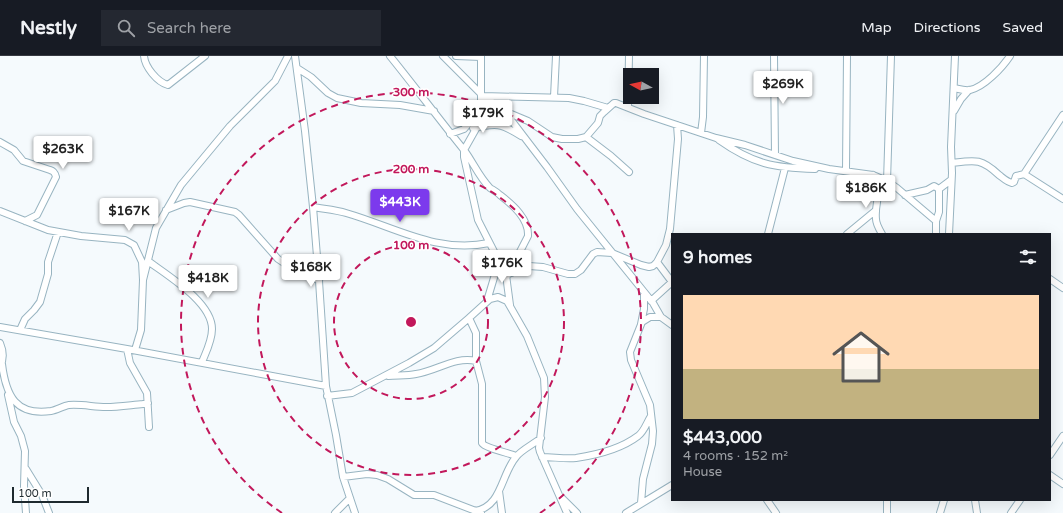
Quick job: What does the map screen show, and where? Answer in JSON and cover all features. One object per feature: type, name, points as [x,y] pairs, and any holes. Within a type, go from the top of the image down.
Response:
[{"type":"street","points":[[144,56],[150,70],[160,81],[168,85],[205,56]]},
{"type":"street","points":[[143,280],[156,228],[181,185],[230,126],[275,81],[289,56]]},
{"type":"street","points":[[295,56],[313,207],[327,396],[344,477],[355,513]]},
{"type":"street","points":[[390,56],[464,150],[490,188],[508,201],[526,222],[528,236],[507,275]]},
{"type":"street","points":[[443,56],[482,95],[504,111],[528,121],[552,137],[562,139],[578,139],[586,137],[598,123],[600,116],[616,102],[644,114],[716,138],[745,145],[793,161],[829,169]]},
{"type":"street","points":[[456,56],[481,57],[481,109],[477,127],[464,150],[465,166],[478,220],[507,275],[510,306]]},
{"type":"street","points":[[554,97],[556,56]]},
{"type":"street","points":[[628,107],[629,56]]},
{"type":"street","points":[[701,133],[703,117],[704,56]]},
{"type":"street","points":[[774,56],[775,155]]},
{"type":"street","points":[[846,171],[847,56]]},
{"type":"street","points":[[887,181],[891,56]]},
{"type":"street","points":[[949,233],[954,56]]},
{"type":"street","points":[[953,113],[961,99],[969,90],[981,85],[997,72],[1010,56]]},
{"type":"street","points":[[297,68],[311,77],[328,93],[337,98],[361,102],[400,105],[434,111]]},
{"type":"street","points":[[954,88],[969,90]]},
{"type":"street","points":[[482,95],[569,98],[608,108]]},
{"type":"street","points":[[464,129],[481,109]]},
{"type":"street","points":[[504,111],[547,167],[576,209],[651,301],[661,317],[671,324]]},
{"type":"street","points":[[952,162],[974,160],[980,161],[1007,182],[1012,184],[1016,176],[1024,174],[1063,114]]},
{"type":"street","points":[[450,134],[464,129],[494,124],[502,126],[526,140]]},
{"type":"street","points":[[507,275],[529,266],[543,267],[568,274],[575,274],[581,270],[593,254],[597,252],[612,253],[641,265],[649,267],[653,266],[666,246],[670,229],[678,139],[677,125]]},
{"type":"street","points":[[586,137],[617,160],[629,172]]},
{"type":"street","points":[[716,138],[735,151],[753,160],[785,168],[829,169],[873,175],[887,181],[897,188],[936,221]]},
{"type":"street","points":[[0,142],[14,150],[23,161],[54,171],[56,174],[56,177],[39,212],[37,215],[25,221]]},
{"type":"street","points":[[768,233],[785,168]]},
{"type":"street","points":[[1024,174],[1063,199]]},
{"type":"street","points":[[873,175],[878,182],[879,190],[875,211],[876,221],[882,233]]},
{"type":"street","points":[[940,189],[951,180]]},
{"type":"street","points":[[905,195],[927,190],[934,186],[940,189]]},
{"type":"street","points":[[936,233],[936,221],[940,212],[940,189]]},
{"type":"street","points":[[166,210],[184,202],[190,202],[235,212],[278,259],[284,263],[301,267],[319,281]]},
{"type":"street","points":[[313,207],[345,213],[416,238],[446,245],[473,246],[489,243]]},
{"type":"street","points":[[0,210],[48,230],[130,241],[134,245],[142,262],[143,280],[141,330],[135,350]]},
{"type":"street","points":[[848,233],[875,211]]},
{"type":"street","points":[[20,330],[25,319],[40,302],[48,274],[48,262],[58,232]]},
{"type":"street","points":[[148,261],[194,295],[208,314],[212,325],[212,331],[202,362]]},
{"type":"street","points":[[487,301],[499,261]]},
{"type":"street","points":[[657,262],[671,281]]},
{"type":"street","points":[[1051,280],[1063,288]]},
{"type":"street","points":[[651,301],[671,283]]},
{"type":"street","points":[[641,503],[643,479],[652,444],[653,431],[650,405],[630,356],[641,324],[644,309],[644,293]]},
{"type":"street","points":[[327,396],[352,393],[386,376],[434,348],[487,301],[498,297],[504,299],[510,306],[526,336],[544,378],[545,390],[539,448],[567,513]]},
{"type":"street","points":[[641,324],[648,318],[661,317]]},
{"type":"street","points":[[469,318],[476,333],[476,361],[482,384],[482,442],[486,447],[516,456]]},
{"type":"street","points":[[0,327],[202,362],[326,386]]},
{"type":"street","points":[[0,343],[3,351],[1,366],[4,381],[15,403],[24,409],[35,412],[53,410],[67,405],[106,407],[148,403]]},
{"type":"street","points":[[127,349],[130,363],[147,393],[149,427]]},
{"type":"street","points":[[386,376],[416,374],[468,359],[476,361]]},
{"type":"street","points":[[8,391],[14,422],[21,436],[25,451],[26,469],[24,486],[26,513]]},
{"type":"street","points":[[542,456],[576,458],[621,446],[637,437],[642,432],[651,416]]},
{"type":"street","points":[[1051,454],[1063,436]]},
{"type":"street","points":[[474,511],[486,507],[493,502],[516,456],[541,438]]},
{"type":"street","points":[[26,469],[42,495],[49,513]]},
{"type":"street","points":[[344,477],[366,474],[377,475],[388,479],[414,494],[434,495],[481,513]]},
{"type":"street","points":[[1051,476],[1063,484]]},
{"type":"street","points":[[626,513],[671,485]]},
{"type":"street","points":[[499,489],[502,513]]},
{"type":"street","points":[[560,495],[577,513]]},
{"type":"street","points":[[335,513],[350,498]]},
{"type":"street","points":[[768,501],[776,513]]},
{"type":"street","points":[[887,501],[887,513]]},
{"type":"street","points":[[940,513],[944,501]]},
{"type":"street","points":[[975,501],[977,513]]},
{"type":"street","points":[[1011,513],[1019,501]]}]
